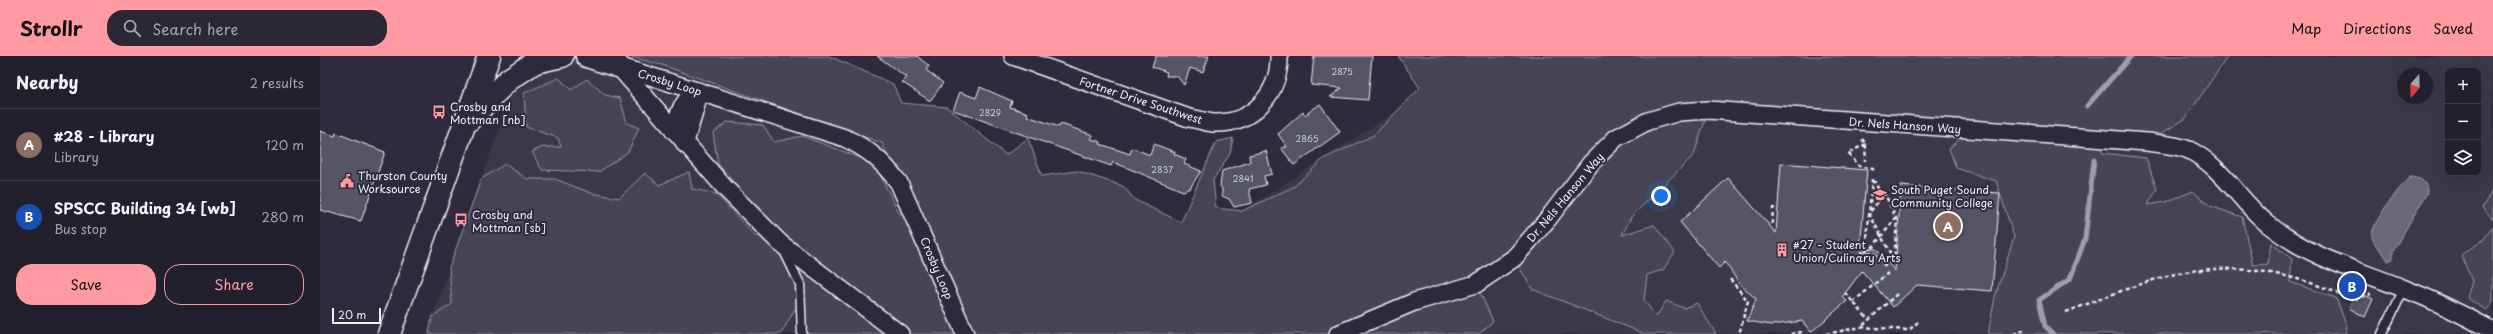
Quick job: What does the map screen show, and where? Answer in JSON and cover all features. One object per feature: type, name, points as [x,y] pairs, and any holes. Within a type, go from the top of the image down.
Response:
[{"type":"street","points":[[389,334],[488,56]]},
{"type":"street","points":[[462,126],[508,80],[535,62],[562,56]]},
{"type":"street","points":[[587,56],[618,66]]},
{"type":"street","name":"Fortner Drive Southwest","points":[[1013,56],[1189,118],[1213,123],[1236,121],[1256,110],[1270,95],[1278,76],[1279,56]]},
{"type":"street","name":"Crosby Loop","points":[[618,66],[845,138],[865,148],[883,162],[899,183],[965,334]]},
{"type":"street","name":"Crosby Loop","points":[[618,66],[725,188],[780,243],[900,334]]},
{"type":"street","points":[[673,130],[682,107],[696,90]]},
{"type":"street","points":[[685,144],[687,128],[698,102],[696,90]]},
{"type":"street","name":"Dr. Nels Hanson Way","points":[[1338,334],[1414,302],[1476,284],[1514,258],[1547,220],[1590,163],[1616,138],[1648,122],[1679,112],[1708,110],[2147,142],[2188,150],[2209,164],[2267,224],[2297,246],[2329,262],[2404,288],[2457,311],[2493,331]]},
{"type":"lane","points":[[780,243],[800,284],[802,334]]},
{"type":"lane","points":[[2382,334],[2404,288]]},
{"type":"path","points":[[1862,140],[1866,144],[1865,161]]},
{"type":"path","points":[[1866,144],[1848,153],[1859,166],[1873,169],[1873,171]]},
{"type":"path","points":[[1866,252],[1872,181],[1875,182],[1882,197]]},
{"type":"path","points":[[1885,194],[1896,218],[1894,260],[1869,213],[1885,194]]},
{"type":"path","points":[[1772,224],[1773,208],[1778,209]]},
{"type":"path","points":[[1872,248],[1880,236],[1896,218]]},
{"type":"path","points":[[1860,252],[1874,253],[1886,267]]},
{"type":"path","points":[[2066,312],[2165,276],[2210,270],[2238,270],[2275,274],[2324,288],[2353,300],[2365,295]]},
{"type":"path","points":[[1853,302],[1888,273]]},
{"type":"path","points":[[1730,279],[1748,301],[1739,334]]},
{"type":"path","points":[[1845,293],[1869,320]]},
{"type":"path","points":[[1861,327],[1897,294]]},
{"type":"path","points":[[1826,334],[1861,327],[1909,330],[1918,322]]},
{"type":"path","points":[[2014,334],[2027,329]]},
{"type":"path","points":[[1791,334],[1802,332],[1803,334]]},
{"type":"shaded area","name":"South Puget Sound Community College","points":[[525,56],[659,56],[1193,243],[1481,56],[2493,56],[2493,334],[426,334]]},
{"type":"shaded area","name":"South Puget Sound Community College","points":[[627,56],[829,56],[893,84],[901,103],[947,107],[1006,155],[1028,138],[1042,176],[1077,171],[1123,186],[1135,200],[1181,222],[1216,142],[1233,138],[1230,154],[1213,180],[1216,208],[1242,211],[1295,186],[1323,159],[1374,135],[1420,88],[1398,56],[2228,56],[2185,119],[2147,142],[2103,139],[2102,153],[2146,158],[2157,189],[2148,205],[2166,202],[2193,191],[2210,206],[2242,217],[2253,265],[2268,264],[2271,243],[2292,259],[2290,282],[2336,298],[2347,327],[2345,334],[1988,334],[1995,297],[2014,237],[1996,181],[1956,168],[1949,148],[1971,130],[1708,111],[1694,155],[1631,217],[1622,235],[1654,225],[1675,252],[1663,270],[1647,275],[1644,300],[1656,317],[1666,301],[1684,308],[1697,303],[1716,334],[1645,334],[1532,289],[1514,258],[1476,284],[1493,321],[1479,334],[807,334],[795,309],[781,334],[429,334],[432,317],[452,304],[449,268],[481,179],[505,164],[527,179],[555,179],[591,193],[619,198],[645,173],[659,185],[689,172],[692,189],[716,194],[756,237],[778,228],[746,197],[718,164],[713,133],[727,122],[763,125],[774,142],[802,136],[874,163],[899,213],[916,221],[919,200],[909,192],[904,176],[889,158],[882,143],[662,65]]},
{"type":"shaded area","points":[[559,78],[571,90],[587,79],[605,95],[620,98],[627,123],[639,128],[628,152],[599,172],[542,170],[532,152],[543,147],[561,147],[558,138],[526,127],[524,93]]},
{"type":"shaded area","points":[[2493,189],[2493,219],[2482,208]]},
{"type":"shaded area","points":[[2493,227],[2493,303],[2486,310],[2467,298],[2472,281],[2461,255],[2483,240]]},
{"type":"water","points":[[2410,177],[2423,181],[2427,189],[2427,193],[2393,251],[2393,259],[2388,261],[2373,240],[2372,232],[2386,206]]},
{"type":"building","points":[[877,56],[917,56],[929,66],[926,70],[943,83],[930,101],[902,82],[906,77]]},
{"type":"building","points":[[1156,56],[1209,56],[1203,72],[1190,68],[1184,85],[1177,76],[1166,76],[1167,72],[1152,67]]},
{"type":"building","points":[[1314,56],[1372,56],[1368,100],[1330,97],[1342,88],[1311,85]]},
{"type":"building","points":[[980,87],[1012,101],[1010,107],[1028,113],[1027,116],[1059,127],[1061,124],[1093,135],[1091,139],[1101,142],[1100,144],[1130,154],[1132,148],[1150,155],[1154,144],[1175,152],[1174,154],[1186,159],[1184,164],[1201,171],[1190,188],[1183,191],[1113,162],[1111,166],[953,110],[960,92],[976,98]]},
{"type":"building","points":[[1320,104],[1340,132],[1294,165],[1281,148],[1287,147],[1278,134],[1303,112],[1305,115]]},
{"type":"building","name":"Thurston County Worksource","points":[[320,131],[335,136],[336,133],[385,152],[361,221],[320,210]]},
{"type":"building","points":[[1266,151],[1272,174],[1264,176],[1266,185],[1249,189],[1252,203],[1234,207],[1229,199],[1222,196],[1222,189],[1220,186],[1222,171],[1250,162],[1249,155]]},
{"type":"building","name":"#27 - Student Union/Culinary Arts","points":[[1781,163],[1867,170],[1860,248],[1876,249],[1895,271],[1901,186],[2000,193],[1992,291],[1917,285],[1893,307],[1862,271],[1842,297],[1847,301],[1811,332],[1802,321],[1772,325],[1747,321],[1756,299],[1739,283],[1725,262],[1719,268],[1680,222],[1728,178],[1776,233]]},
{"type":"building","points":[[2356,291],[2373,299],[2365,317],[2349,308]]},
{"type":"waterway","points":[[2087,106],[2131,56]]},
{"type":"waterway","points":[[2053,334],[2045,326],[2039,300],[2070,279],[2085,239],[2094,160]]},
{"type":"place","name":"Crosby and Mottman [nb]","points":[[439,112]]},
{"type":"place","name":"Thurston County Worksource","points":[[347,181]]},
{"type":"place","name":"South Puget Sound Community College","points":[[1880,195]]},
{"type":"place","name":"Crosby and Mottman [sb]","points":[[461,220]]},
{"type":"place","name":"#28 - Library","points":[[1948,226]]},
{"type":"place","name":"#27 - Student Union/Culinary Arts","points":[[1782,250]]},
{"type":"place","name":"SPSCC Building 34 [wb]","points":[[2352,286]]}]
